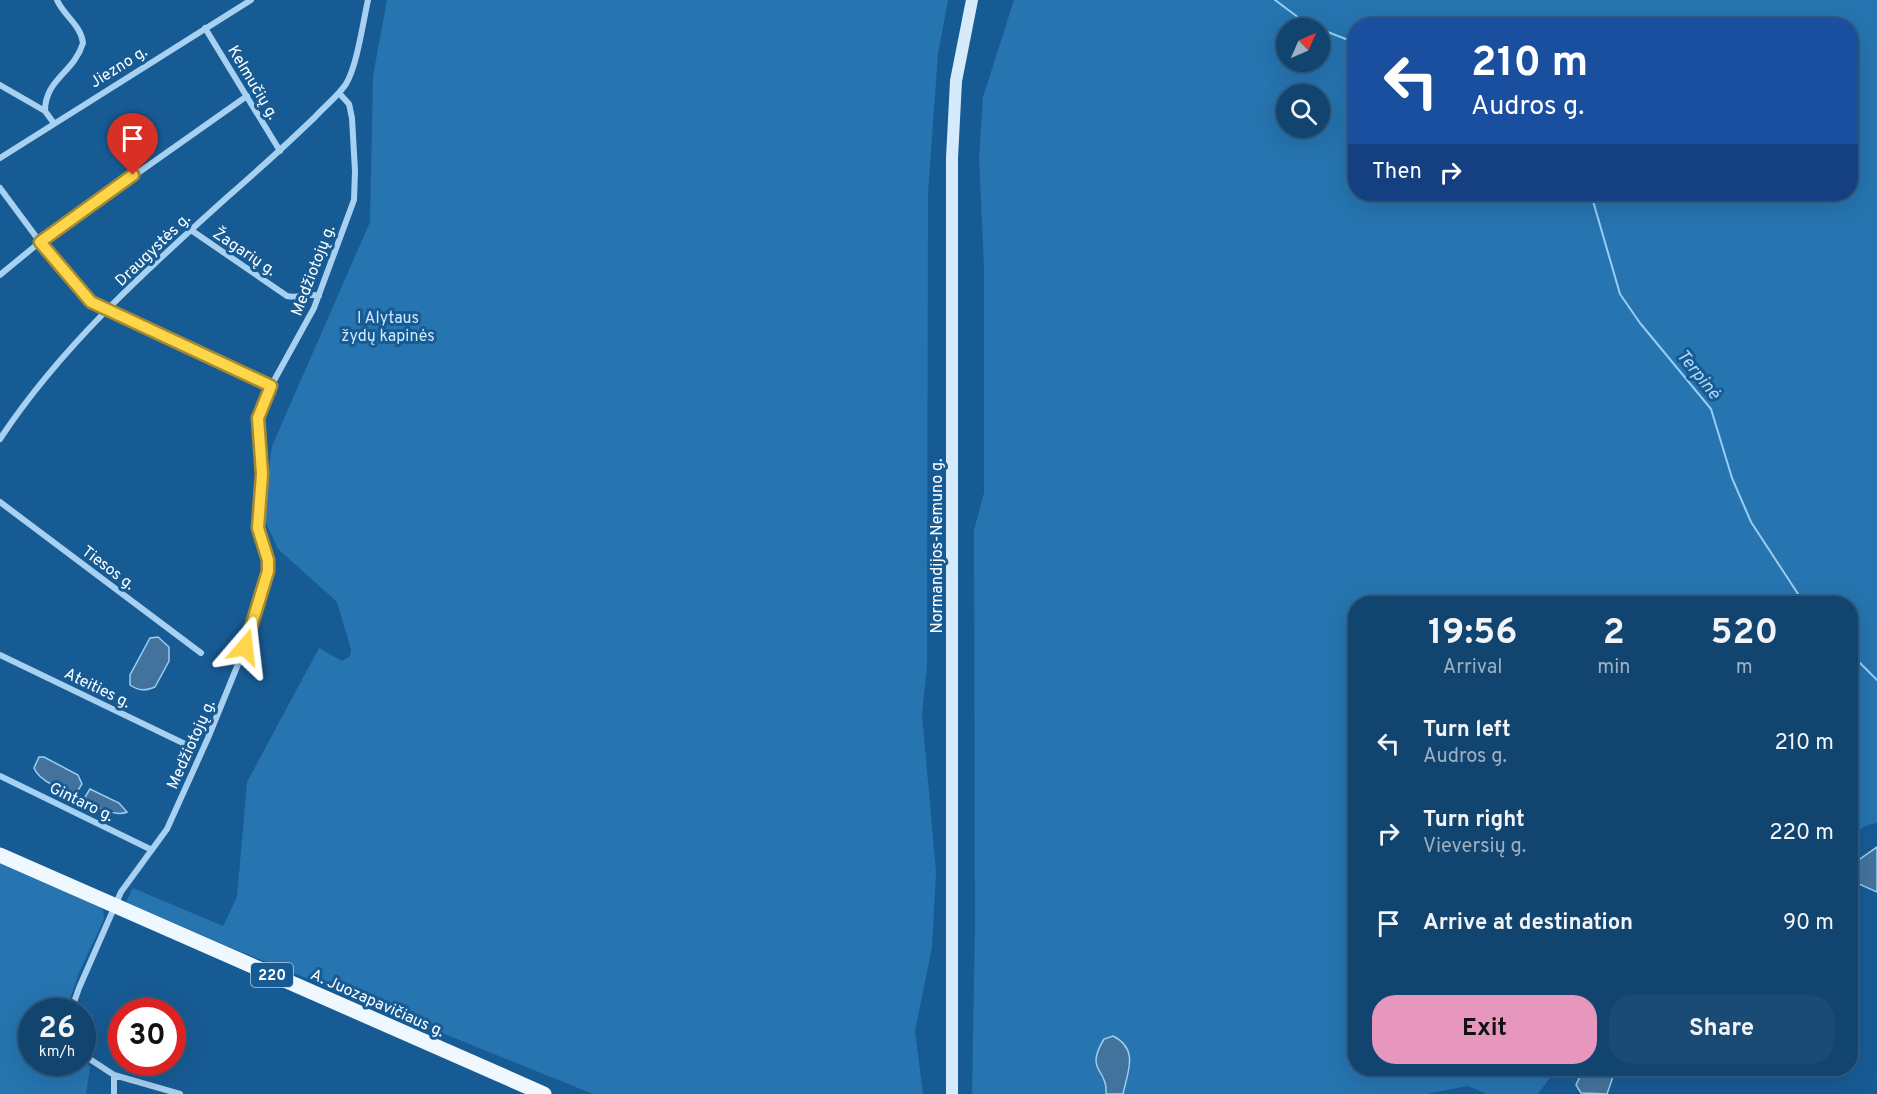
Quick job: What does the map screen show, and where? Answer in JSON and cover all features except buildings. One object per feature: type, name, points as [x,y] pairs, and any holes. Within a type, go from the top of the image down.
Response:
[{"type":"main road","name":"Normandijos-Nemuno g.","points":[[952,1094],[952,158],[956,81],[972,0]]},
{"type":"main road","name":"A. Juozapavičiaus g.","points":[[0,855],[544,1094]]},
{"type":"street","points":[[45,111],[45,98],[51,86],[71,66],[83,43],[78,28],[57,0]]},
{"type":"street","name":"Jiezno g.","points":[[0,158],[53,122],[251,0]]},
{"type":"street","points":[[339,93],[351,73],[368,0]]},
{"type":"street","name":"Kelmučių g.","points":[[205,28],[280,151]]},
{"type":"street","points":[[0,85],[45,111],[53,122]]},
{"type":"street","name":"Draugystės g.","points":[[0,439],[24,404],[67,353],[108,310],[191,230],[280,151],[339,93]]},
{"type":"street","name":"Medžiotojų g.","points":[[76,998],[114,906],[130,878],[167,829],[228,693],[265,582],[268,560],[257,517],[262,474],[258,418],[271,386],[308,322],[354,200],[352,118],[349,105],[339,93]]},
{"type":"street","points":[[0,275],[40,242],[247,96]]},
{"type":"street","points":[[0,188],[40,242],[91,302],[271,386]]},
{"type":"street","name":"Žagarių g.","points":[[191,230],[287,296],[296,298],[312,294],[319,296]]},
{"type":"street","name":"Tiesos g.","points":[[0,502],[201,653]]},
{"type":"street","name":"Ateities g.","points":[[0,655],[185,744]]},
{"type":"street","name":"Gintaro g.","points":[[0,776],[152,850]]},
{"type":"street","points":[[114,1076],[114,1094]]},
{"type":"street","points":[[117,1076],[180,1094]]},
{"type":"green space","name":"I Alytaus žydų kapinės","points":[[387,0],[948,0],[938,54],[928,194],[927,667],[922,714],[936,872],[932,947],[915,1031],[923,1094],[593,1094],[222,944],[126,902],[133,888],[223,926],[237,897],[247,782],[319,648],[342,661],[350,656],[351,649],[337,602],[278,549],[262,515],[272,446],[370,222],[373,76]]},
{"type":"green space","points":[[1014,0],[1877,0],[1877,823],[1867,825],[1858,831],[1858,596],[1348,596],[1348,1076],[1551,1076],[1538,1094],[1486,1094],[1468,1086],[1427,1094],[1123,1094],[1129,1060],[1122,1041],[1100,1076],[1106,1082],[1106,1094],[972,1094],[975,927],[974,530],[984,493],[984,268],[979,157],[983,97]]},
{"type":"green space","points":[[0,863],[99,906],[103,910],[104,919],[78,975],[70,998],[18,998],[18,1076],[89,1076],[86,1094],[0,1094]]},
{"type":"shaded area","points":[[158,637],[169,647],[169,661],[155,687],[145,690],[130,685],[130,675],[150,638]]},
{"type":"shaded area","points":[[39,757],[44,757],[78,775],[82,784],[77,792],[59,788],[41,777],[34,768]]},
{"type":"shaded area","points":[[90,789],[119,803],[127,812],[111,812],[88,801],[85,797]]},
{"type":"shaded area","points":[[1877,847],[1877,892],[1859,884],[1858,863]]},
{"type":"shaded area","points":[[1113,1036],[1121,1041],[1129,1054],[1129,1069],[1123,1094],[1106,1094],[1104,1079],[1096,1064],[1098,1050],[1104,1039]]},
{"type":"shaded area","points":[[1580,1076],[1613,1076],[1607,1094],[1581,1093],[1576,1085]]},
{"type":"waterway","name":"Terpinė","points":[[1275,0],[1299,18]]},
{"type":"waterway","name":"Terpinė","points":[[1330,33],[1348,40]]},
{"type":"waterway","name":"Terpinė","points":[[1593,201],[1620,294],[1640,323],[1711,409],[1732,478],[1751,522],[1799,596]]},
{"type":"waterway","name":"Terpinė","points":[[1858,661],[1877,680]]},
{"type":"route","points":[[133,175],[40,242],[91,302],[271,386],[258,418],[262,474],[257,517],[268,560],[268,571],[245,647]]}]
